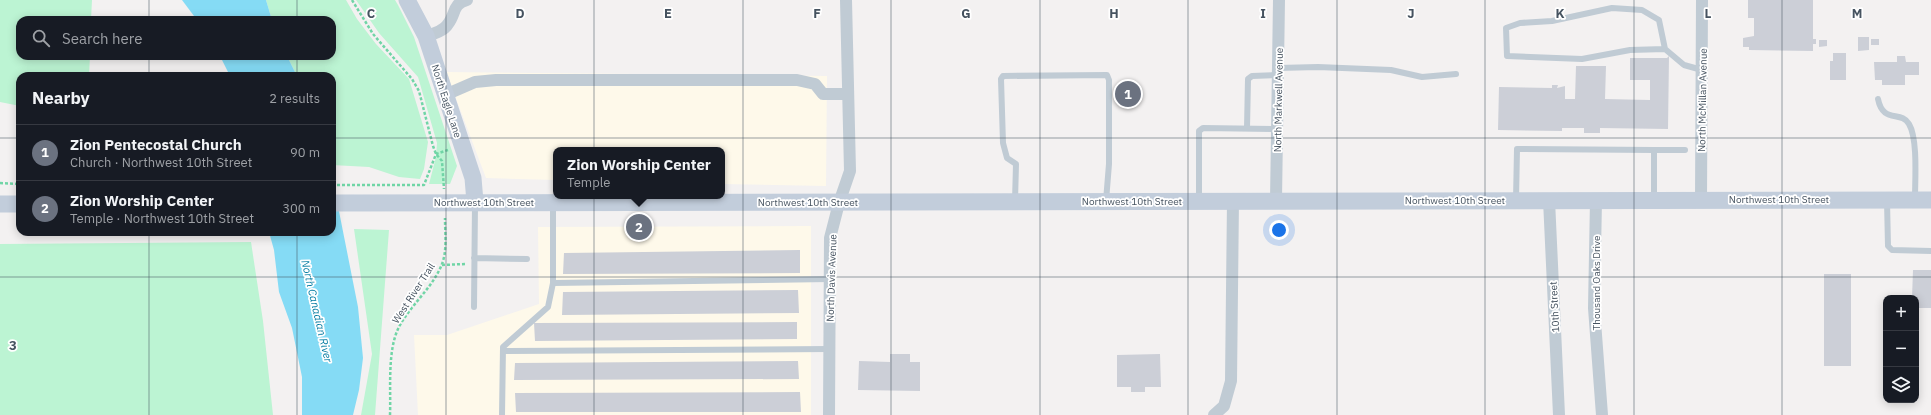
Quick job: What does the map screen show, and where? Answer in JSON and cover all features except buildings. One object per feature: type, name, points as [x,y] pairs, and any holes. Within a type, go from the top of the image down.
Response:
[{"type":"main road","name":"North Eagle Lane","points":[[407,0],[416,7],[426,36],[472,178],[475,202]]},
{"type":"main road","name":"Northwest 10th Street","points":[[336,203],[839,203],[1199,200],[1654,199],[1923,200]]},
{"type":"street","points":[[426,36],[437,32],[448,24],[453,12],[461,2],[467,0]]},
{"type":"street","name":"North Davis Avenue","points":[[829,415],[830,238],[839,203],[850,171],[846,0]]},
{"type":"street","name":"North Markwell Avenue","points":[[1276,200],[1279,0]]},
{"type":"street","name":"North McMillan Avenue","points":[[1701,199],[1702,0]]},
{"type":"street","points":[[445,95],[475,82],[496,80],[798,80],[815,84],[823,94],[848,94]]},
{"type":"street","points":[[1214,415],[1224,406],[1231,381],[1233,200]]},
{"type":"street","name":"10th Street","points":[[1549,200],[1559,415]]},
{"type":"street","name":"Thousand Oaks Drive","points":[[1596,200],[1594,308],[1602,415]]},
{"type":"lane","points":[[1665,49],[1630,50],[1582,59],[1507,56],[1506,28],[1520,23],[1552,21],[1612,8],[1642,10],[1659,20],[1665,49],[1684,65],[1702,70]]},
{"type":"lane","points":[[1247,128],[1248,79],[1252,76],[1318,67],[1391,70],[1422,77],[1456,74]]},
{"type":"lane","points":[[1015,201],[1016,164],[1007,158],[1003,143],[1001,79],[1003,76],[1107,75],[1109,80],[1109,164],[1106,201]]},
{"type":"lane","points":[[1878,99],[1880,107],[1886,114],[1905,119],[1909,123],[1913,134],[1916,171],[1923,200]]},
{"type":"lane","points":[[1199,200],[1199,131],[1203,128],[1277,129]]},
{"type":"lane","points":[[1516,200],[1517,149],[1685,150]]},
{"type":"lane","points":[[1654,150],[1654,199]]},
{"type":"lane","points":[[1887,200],[1888,246],[1892,250],[1931,251]]},
{"type":"lane","points":[[474,307],[475,202]]},
{"type":"lane","points":[[502,415],[503,348],[548,307],[554,283],[553,202]]},
{"type":"lane","points":[[474,261],[527,258]]},
{"type":"lane","points":[[554,283],[830,279]]},
{"type":"lane","points":[[503,351],[829,349]]},
{"type":"path","name":"West River Trail","points":[[352,0],[373,34],[412,79],[419,92],[436,154],[442,161],[443,166],[445,253],[442,264],[399,327],[392,353],[390,415]]},
{"type":"path","points":[[336,185],[424,185],[436,154]]},
{"type":"path","points":[[0,184],[16,184]]},
{"type":"path","points":[[442,264],[474,261]]},
{"type":"shaded area","points":[[446,72],[827,76],[826,186],[725,184],[725,147],[553,147],[553,180],[486,178]]},
{"type":"shaded area","points":[[811,226],[811,415],[418,415],[414,335],[447,335],[539,304],[538,227]]},
{"type":"green space","points":[[0,0],[92,0],[91,16],[16,16],[16,60],[90,60],[89,72],[16,72],[16,105],[0,102]]},
{"type":"green space","points":[[266,0],[346,0],[357,19],[376,44],[409,79],[428,142],[424,169],[420,179],[399,177],[369,167],[336,165],[336,72],[295,72],[289,60],[336,60],[336,16],[271,16]]},
{"type":"green space","points":[[356,0],[395,0],[398,5],[414,37],[457,166],[450,184],[429,184],[436,157],[437,143],[418,77],[379,33]]},
{"type":"green space","points":[[354,229],[389,230],[375,415],[361,415],[372,354]]},
{"type":"green space","points":[[251,242],[263,321],[273,415],[0,415],[0,244]]},
{"type":"water","points":[[182,0],[266,0],[271,16],[194,16]]},
{"type":"water","points":[[222,60],[289,60],[295,72],[228,72]]},
{"type":"water","name":"North Canadian River","points":[[336,196],[358,307],[363,358],[359,390],[353,415],[302,415],[302,377],[292,328],[279,292],[274,250],[270,236],[336,236]]},
{"type":"place","name":"Zion Pentecostal Church","points":[[1128,94]]},
{"type":"place","name":"Zion Worship Center","points":[[639,227]]}]
